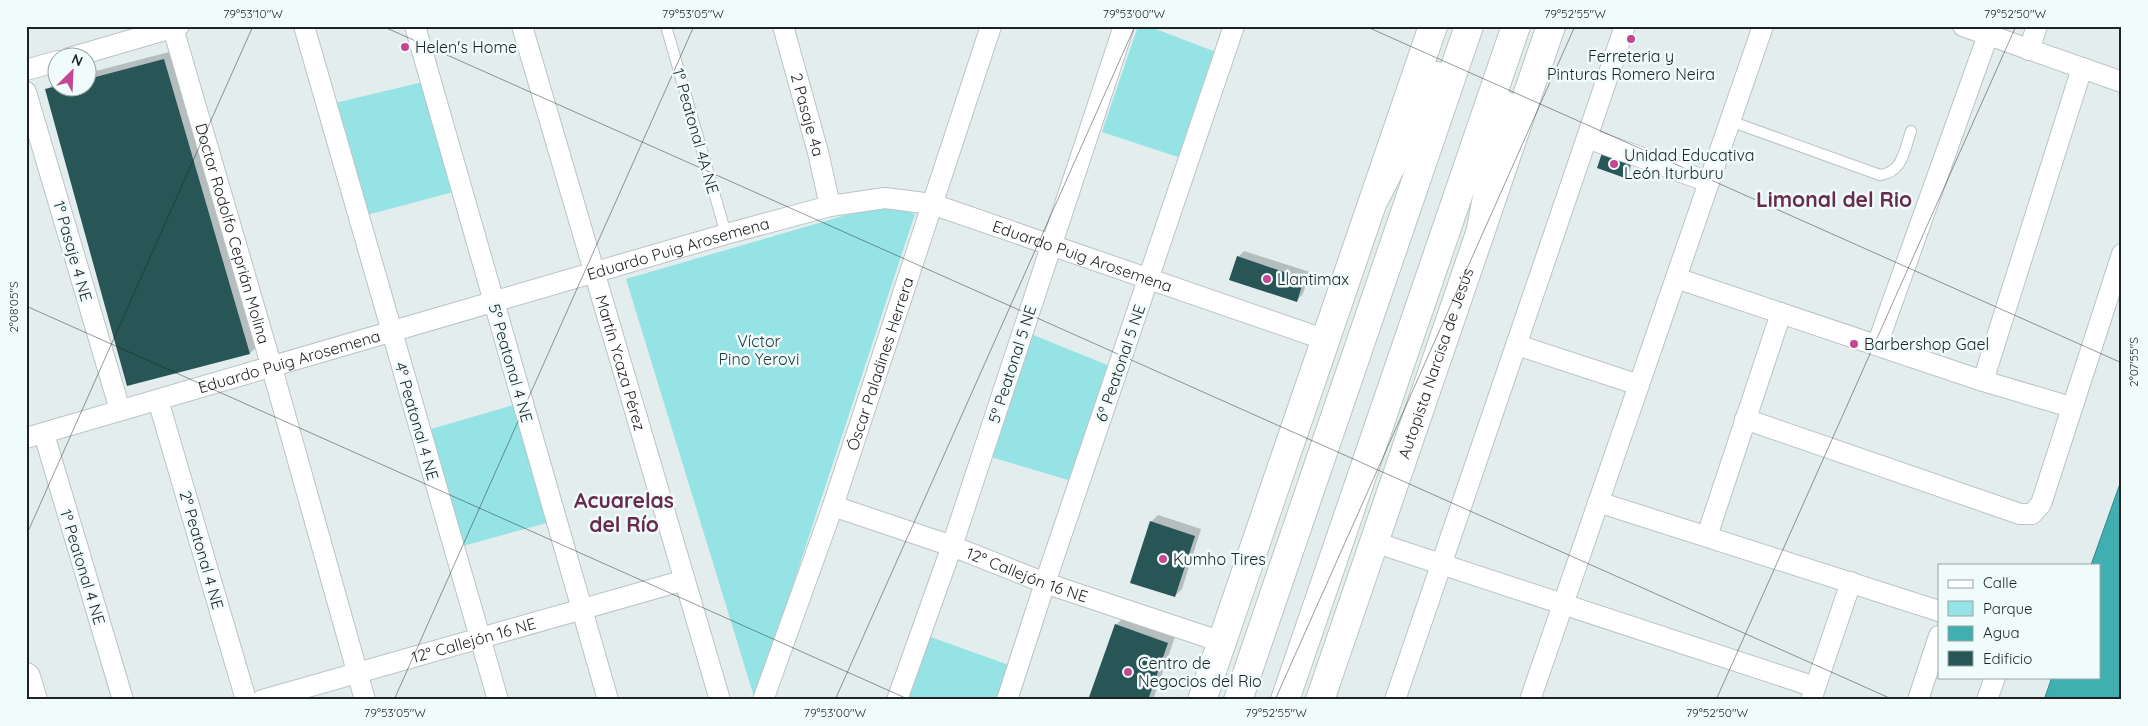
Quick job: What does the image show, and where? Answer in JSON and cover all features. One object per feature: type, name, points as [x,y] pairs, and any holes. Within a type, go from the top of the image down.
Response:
[{"type":"main road","points":[[1202,700],[1433,26]]},
{"type":"main road","points":[[1375,198],[1463,26]]},
{"type":"main road","points":[[1238,700],[1468,26]]},
{"type":"main road","points":[[1480,234],[1517,26]]},
{"type":"main road","name":"Autopista Narcisa de Jesús","points":[[1285,700],[1517,26]]},
{"type":"main road","name":"Autopista Narcisa de Jesús","points":[[1320,700],[1551,26]]},
{"type":"main road","points":[[26,677],[33,700]]},
{"type":"street","name":"4º Peatonal 4 NE","points":[[304,26],[498,700]]},
{"type":"street","name":"5º Peatonal 4 NE","points":[[415,26],[608,700]]},
{"type":"street","name":"Martín Ycaza Pérez","points":[[522,26],[720,700]]},
{"type":"street","name":"2 Pasaje 4a","points":[[783,26],[818,152],[830,206]]},
{"type":"street","name":"Óscar Paladines Herrera","points":[[763,700],[833,506],[992,26]]},
{"type":"street","name":"5º Peatonal 5 NE","points":[[898,700],[952,546],[1124,26]]},
{"type":"street","name":"6º Peatonal 5 NE","points":[[1007,700],[1234,26]]},
{"type":"street","points":[[1395,700],[1625,26]]},
{"type":"street","points":[[1530,700],[1763,26]]},
{"type":"street","points":[[1962,26],[2122,82]]},
{"type":"street","points":[[2029,50],[2037,26]]},
{"type":"street","points":[[98,50],[176,27]]},
{"type":"street","name":"Doctor Rodolfo Ceprián Molina","points":[[176,27],[365,700]]},
{"type":"street","points":[[1877,345],[1988,36]]},
{"type":"street","points":[[26,70],[48,64]]},
{"type":"street","points":[[1983,381],[2082,68]]},
{"type":"street","name":"1º Pasaje 4 NE","points":[[26,92],[120,410]]},
{"type":"street","points":[[1587,138],[1709,182]]},
{"type":"street","name":"Eduardo Puig Arosemena","points":[[35,436],[726,234],[830,206],[886,198],[932,204],[1326,340]]},
{"type":"street","points":[[1745,419],[2020,514],[2032,514],[2041,504],[2122,254]]},
{"type":"street","points":[[1676,278],[1983,381],[2071,407]]},
{"type":"street","points":[[1707,536],[1781,313]]},
{"type":"street","points":[[1517,345],[1639,385]]},
{"type":"street","name":"2º Peatonal 4 NE","points":[[158,400],[246,700]]},
{"type":"street","name":"1º Peatonal 4 NE","points":[[35,436],[123,700]]},
{"type":"street","points":[[1598,502],[1938,611]]},
{"type":"street","name":"12° Callejón 16 NE","points":[[833,506],[952,546],[1045,583],[1222,642]]},
{"type":"street","points":[[1374,542],[1563,604],[1813,693],[1850,582]]},
{"type":"street","name":"12° Callejón 16 NE","points":[[262,700],[685,580]]},
{"type":"street","points":[[1918,700],[1938,639]]},
{"type":"street","points":[[1987,700],[1995,678]]},
{"type":"lane","name":"1º Peatonal 4A NE","points":[[666,26],[726,234]]},
{"type":"lane","points":[[1730,121],[1880,175],[1890,174],[1897,169],[1911,132]]},
{"type":"green space","points":[[1138,26],[1148,26],[1216,52],[1181,158],[1102,132]]},
{"type":"green space","points":[[427,81],[457,191],[367,215],[335,103]]},
{"type":"green space","name":"Víctor Pino Yerovi","points":[[884,204],[915,214],[755,700],[626,279]]},
{"type":"green space","points":[[1031,334],[1112,367],[1075,482],[991,457]]},
{"type":"green space","points":[[517,404],[550,522],[463,546],[431,429]]},
{"type":"green space","points":[[928,636],[1017,668],[1006,700],[905,700]]},
{"type":"water","points":[[2122,478],[2122,700],[2044,700],[2052,678],[2100,678],[2100,564],[2091,564]]},
{"type":"building","points":[[164,59],[250,354],[127,386],[45,89],[48,88],[48,98],[98,98],[98,76]]},
{"type":"building","name":"Unidad Educativa León Iturburu","points":[[1603,150],[1632,160],[1625,178],[1597,168]]},
{"type":"building","name":"Llantimax","points":[[1237,256],[1304,279],[1297,302],[1229,280]]},
{"type":"building","name":"Kumho Tires","points":[[1150,521],[1195,536],[1175,597],[1130,583]]},
{"type":"building","name":"Centro de Negocios del Rio","points":[[1115,624],[1168,643],[1148,700],[1088,700]]},
{"type":"place","name":"Ferreteria y Pinturas Romero Neira","points":[[1631,39]]},
{"type":"place","name":"Helen's Home","points":[[405,47]]},
{"type":"place","name":"Unidad Educativa León Iturburu","points":[[1614,164]]},
{"type":"place","name":"Llantimax","points":[[1267,279]]},
{"type":"place","name":"Barbershop Gael","points":[[1854,344]]},
{"type":"place","name":"Kumho Tires","points":[[1163,559]]},
{"type":"place","name":"Centro de Negocios del Rio","points":[[1128,672]]},
{"type":"district","name":"Limonal del Rio","points":[[1834,199]]},
{"type":"district","name":"Acuarelas del Río","points":[[624,512]]}]
